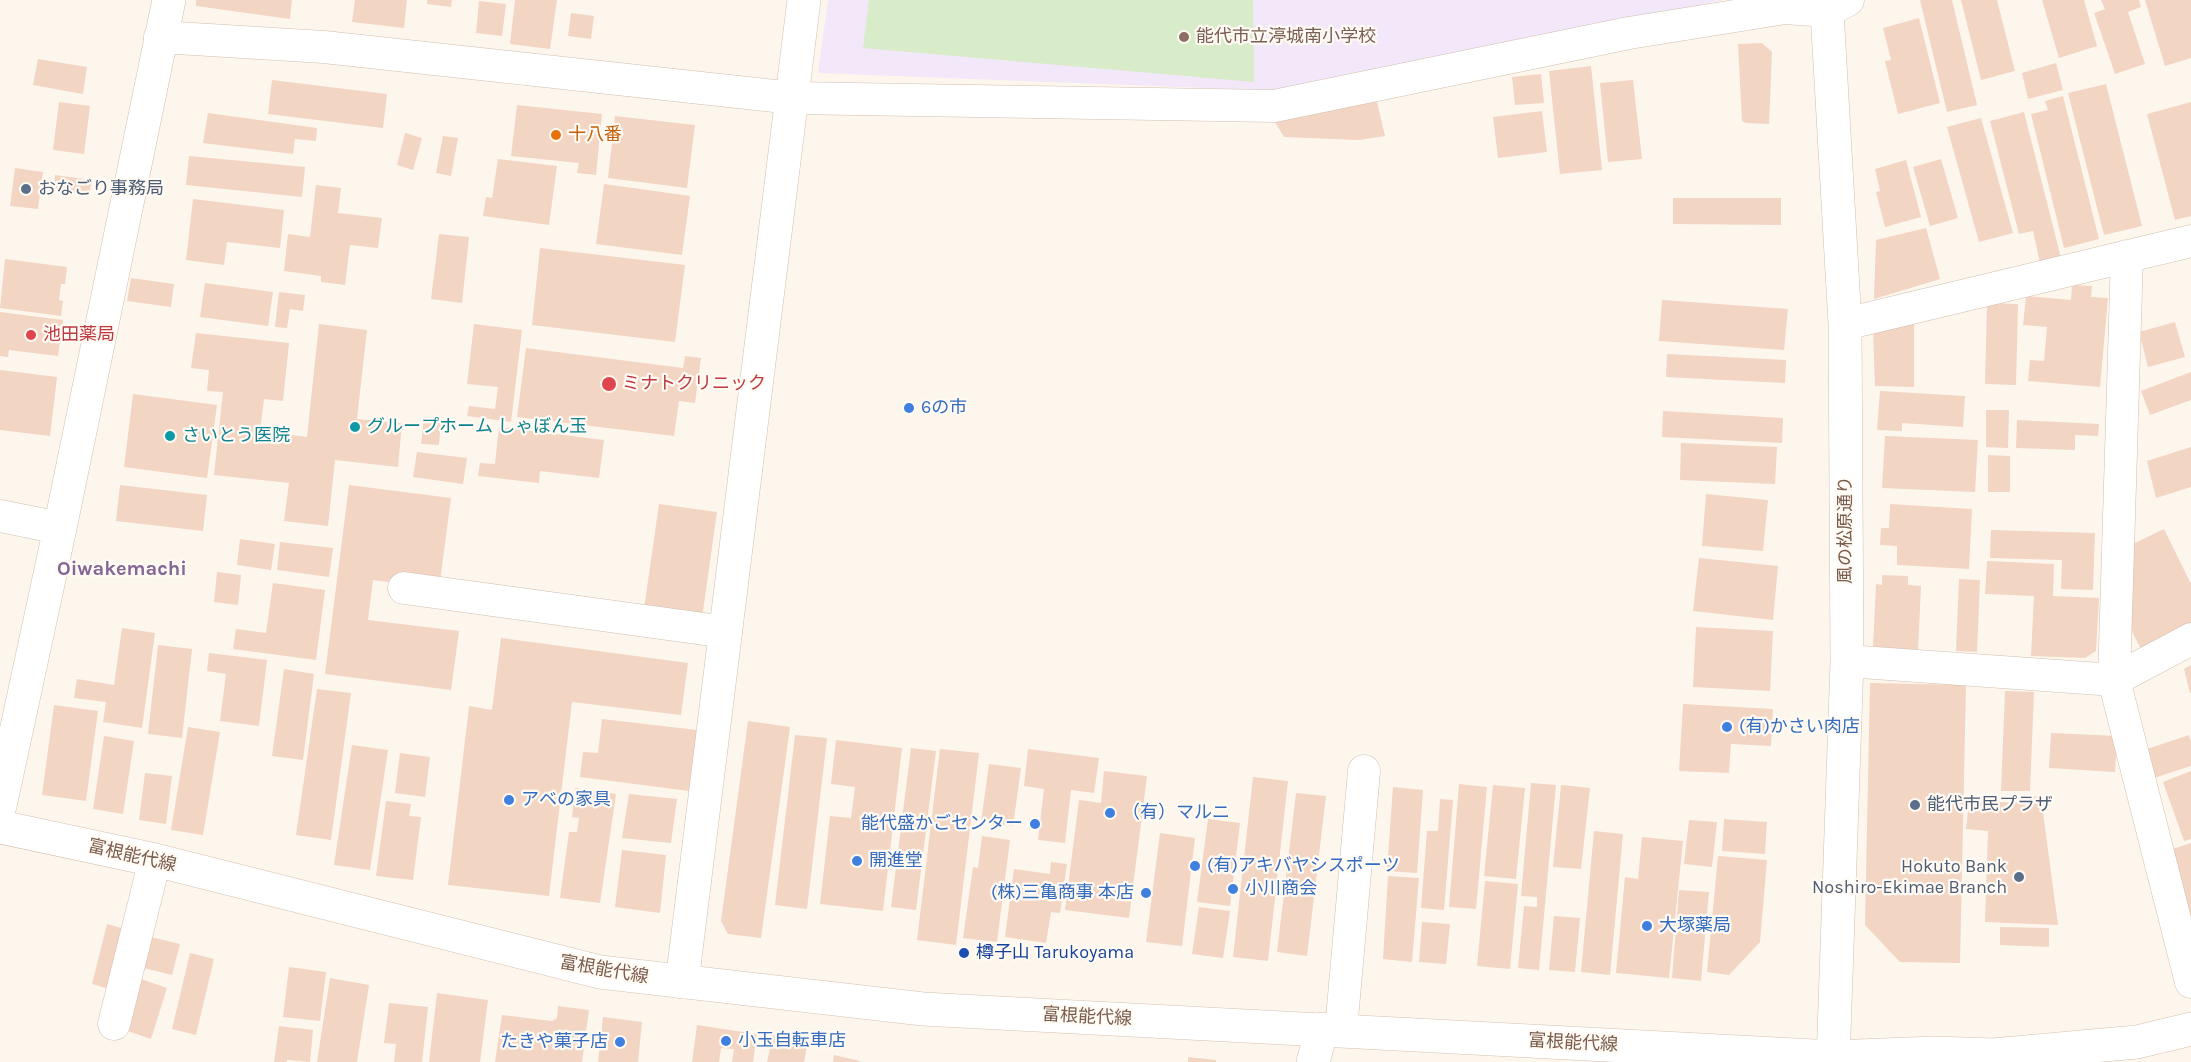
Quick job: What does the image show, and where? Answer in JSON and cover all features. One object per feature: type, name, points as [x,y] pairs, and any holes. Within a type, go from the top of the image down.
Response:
[{"type":"street","points":[[0,806],[60,528],[168,0]]},
{"type":"street","points":[[682,982],[804,0]]},
{"type":"street","points":[[160,37],[324,47],[793,98],[1274,106],[1629,33],[1785,8],[1832,3]]},
{"type":"street","name":"風の松原通り","points":[[1832,3],[1845,324],[1847,661],[1833,1060]]},
{"type":"street","points":[[1845,324],[2191,241]]},
{"type":"street","points":[[2127,256],[2114,680],[2191,982]]},
{"type":"street","points":[[0,516],[60,528]]},
{"type":"street","points":[[404,588],[726,632]]},
{"type":"street","points":[[1847,661],[2114,680],[2191,639]]},
{"type":"street","points":[[1313,1062],[1332,1030],[1364,771]]},
{"type":"street","name":"富根能代線","points":[[0,827],[155,860],[600,972],[922,1009],[1332,1030],[1833,1060],[1934,1053],[1994,1055],[2137,1042],[2191,1029]]},
{"type":"street","points":[[114,1024],[155,860]]},
{"type":"shaded area","name":"能代市立渟城南小学校","points":[[828,0],[1723,0],[1282,91],[818,73]]},
{"type":"green space","points":[[869,0],[1253,0],[1254,82],[863,48]]},
{"type":"building","points":[[196,0],[292,0],[290,19],[196,6]]},
{"type":"building","points":[[355,0],[407,0],[404,28],[352,22]]},
{"type":"building","points":[[427,0],[452,0],[451,7],[427,4]]},
{"type":"building","points":[[515,0],[557,0],[550,49],[510,44]]},
{"type":"building","points":[[1920,0],[1952,0],[1977,105],[1947,112]]},
{"type":"building","points":[[1961,0],[1997,0],[2015,71],[1981,80]]},
{"type":"building","points":[[2042,0],[2084,0],[2097,46],[2059,58]]},
{"type":"building","points":[[2101,0],[2139,0],[2141,7],[2128,12],[2145,64],[2115,74],[2094,13],[2105,9]]},
{"type":"building","points":[[2145,0],[2191,0],[2191,58],[2165,66]]},
{"type":"building","points":[[479,1],[506,4],[502,36],[476,33]]},
{"type":"building","points":[[571,13],[594,16],[591,39],[568,36]]},
{"type":"building","points":[[1919,18],[1940,103],[1898,114],[1885,61],[1891,60],[1883,28]]},
{"type":"building","points":[[1762,43],[1772,52],[1769,124],[1746,123],[1742,121],[1738,44]]},
{"type":"building","points":[[38,59],[87,67],[83,94],[33,85]]},
{"type":"building","points":[[2056,63],[2063,90],[2028,99],[2022,73]]},
{"type":"building","points":[[1591,66],[1602,170],[1560,174],[1549,71]]},
{"type":"building","points":[[1541,74],[1544,103],[1515,105],[1512,77]]},
{"type":"building","points":[[272,80],[387,94],[383,128],[268,114]]},
{"type":"building","points":[[1633,80],[1642,159],[1608,162],[1600,83]]},
{"type":"building","points":[[2106,84],[2142,226],[2104,235],[2068,93]]},
{"type":"building","points":[[2063,96],[2099,239],[2064,248],[2031,114],[2048,110],[2045,101]]},
{"type":"building","points":[[1376,98],[1385,136],[1359,140],[1284,137],[1273,119]]},
{"type":"building","points":[[59,102],[90,106],[84,154],[53,150]]},
{"type":"building","points":[[2191,102],[2191,216],[2175,220],[2147,114]]},
{"type":"building","name":"十八番","points":[[517,105],[602,114],[596,175],[577,173],[579,163],[511,156]]},
{"type":"building","points":[[1542,111],[1547,152],[1498,158],[1493,117]]},
{"type":"building","points":[[2024,112],[2061,258],[2040,263],[2033,231],[2019,234],[1990,121]]},
{"type":"building","points":[[208,113],[317,128],[316,141],[295,139],[293,154],[203,143]]},
{"type":"building","points":[[615,116],[695,125],[687,188],[608,178]]},
{"type":"building","points":[[1981,118],[2013,233],[1979,242],[1947,127]]},
{"type":"building","points":[[405,133],[422,138],[413,170],[397,165]]},
{"type":"building","points":[[443,136],[458,138],[451,176],[436,173]]},
{"type":"building","points":[[189,156],[305,167],[302,197],[186,185]]},
{"type":"building","points":[[498,159],[557,166],[549,225],[483,216],[486,197],[492,198]]},
{"type":"building","points":[[1941,159],[1958,218],[1930,226],[1913,167]]},
{"type":"building","points":[[1906,160],[1921,217],[1885,227],[1876,192],[1880,191],[1875,169]]},
{"type":"building","name":"おなごり事務局","points":[[15,168],[43,172],[38,209],[10,206]]},
{"type":"building","name":"おなごり事務局","points":[[55,175],[92,180],[89,195],[54,189]]},
{"type":"building","points":[[604,184],[690,196],[682,255],[596,244]]},
{"type":"building","points":[[316,185],[341,188],[338,213],[382,218],[378,248],[350,245],[345,285],[321,282],[321,276],[284,271],[288,234],[310,237]]},
{"type":"building","points":[[1673,198],[1781,198],[1781,225],[1673,224]]},
{"type":"building","points":[[193,199],[284,210],[280,248],[227,242],[224,265],[186,260]]},
{"type":"building","points":[[1926,228],[1940,279],[1874,299],[1876,240]]},
{"type":"building","points":[[439,234],[469,237],[462,303],[431,299]]},
{"type":"building","points":[[540,248],[685,265],[675,342],[532,325]]},
{"type":"building","points":[[5,259],[67,267],[65,284],[61,284],[59,300],[63,301],[61,316],[0,308]]},
{"type":"building","points":[[131,278],[174,284],[171,307],[127,301]]},
{"type":"building","points":[[205,283],[273,292],[268,326],[200,317]]},
{"type":"building","points":[[2072,285],[2092,286],[2091,297],[2108,298],[2100,387],[2028,381],[2030,360],[2044,361],[2047,327],[2023,325],[2026,296],[2071,300]]},
{"type":"building","points":[[279,292],[305,295],[303,311],[290,309],[287,328],[275,327]]},
{"type":"building","points":[[1662,300],[1788,309],[1784,350],[1659,341]]},
{"type":"building","points":[[1987,303],[2018,304],[2016,385],[1985,384]]},
{"type":"building","name":"池田薬局","points":[[0,312],[63,320],[58,356],[9,350],[8,357],[0,356]]},
{"type":"building","points":[[1914,320],[1914,387],[1875,386],[1873,330]]},
{"type":"building","points":[[2175,322],[2185,357],[2148,367],[2139,332]]},
{"type":"building","name":"グループホーム しゃぼん玉","points":[[319,324],[367,330],[357,419],[402,423],[398,467],[335,460],[328,526],[284,521],[289,483],[214,475],[223,392],[207,391],[209,370],[191,368],[196,333],[289,343],[283,401],[264,399],[260,431],[307,437]]},
{"type":"building","points":[[474,324],[522,330],[511,422],[467,416],[469,406],[495,409],[498,387],[467,384]]},
{"type":"building","name":"ミナトクリニック","points":[[526,348],[683,368],[685,356],[701,358],[695,403],[679,401],[674,436],[517,417]]},
{"type":"building","points":[[1667,354],[1786,360],[1785,383],[1666,377]]},
{"type":"building","points":[[0,370],[57,377],[50,436],[0,430]]},
{"type":"building","points":[[2191,372],[2191,400],[2150,415],[2141,391]]},
{"type":"building","points":[[1880,391],[1965,396],[1963,427],[1902,423],[1902,431],[1877,430]]},
{"type":"building","name":"さいとう医院","points":[[133,394],[217,405],[207,478],[124,467]]},
{"type":"building","points":[[1986,410],[2009,410],[2008,448],[1986,447]]},
{"type":"building","points":[[1663,411],[1783,418],[1782,443],[1662,437]]},
{"type":"building","points":[[424,418],[441,420],[439,445],[421,444]]},
{"type":"building","points":[[2017,420],[2099,424],[2098,436],[2075,435],[2075,450],[2016,448]]},
{"type":"building","points":[[499,427],[604,440],[599,478],[540,471],[539,483],[478,476],[480,463],[495,464]]},
{"type":"building","points":[[1885,436],[1978,440],[1975,492],[1882,488]]},
{"type":"building","points":[[1681,443],[1777,447],[1775,484],[1680,480]]},
{"type":"building","points":[[2191,447],[2191,487],[2156,498],[2147,461]]},
{"type":"building","points":[[417,452],[467,458],[463,484],[413,477]]},
{"type":"building","points":[[1988,455],[2010,456],[2010,492],[1988,492]]},
{"type":"building","points":[[120,485],[207,495],[203,531],[116,521]]},
{"type":"building","points":[[349,485],[451,498],[439,589],[373,580],[368,620],[459,631],[451,690],[325,674]]},
{"type":"building","points":[[1706,494],[1768,500],[1763,551],[1702,546]]},
{"type":"building","points":[[659,504],[717,512],[702,618],[644,609]]},
{"type":"building","points":[[1890,504],[1972,509],[1969,569],[1897,565],[1897,546],[1880,545],[1881,528],[1889,528]]},
{"type":"building","points":[[2164,529],[2191,584],[2191,629],[2143,653],[2127,622],[2131,545]]},
{"type":"building","points":[[1991,530],[2095,533],[2093,590],[2061,589],[2062,560],[1990,558]]},
{"type":"building","points":[[240,539],[275,544],[271,570],[237,565]]},
{"type":"building","points":[[280,542],[333,548],[329,577],[277,570]]},
{"type":"building","points":[[1699,558],[1778,566],[1773,620],[1693,611]]},
{"type":"building","points":[[1987,561],[2054,564],[2053,596],[2099,598],[2096,651],[2085,658],[2031,656],[2034,596],[1985,594]]},
{"type":"building","points":[[217,572],[241,575],[238,605],[214,602]]},
{"type":"building","points":[[1882,575],[1908,576],[1908,585],[1921,586],[1918,650],[1873,648],[1876,584],[1882,585]]},
{"type":"building","points":[[1959,579],[1980,580],[1977,652],[1956,651]]},
{"type":"building","points":[[273,583],[325,590],[316,660],[233,649],[236,629],[266,633]]},
{"type":"building","points":[[1696,627],[1773,631],[1770,691],[1693,687]]},
{"type":"building","points":[[122,628],[155,633],[142,728],[103,722],[106,702],[74,698],[77,679],[114,685]]},
{"type":"building","name":"アベの家具","points":[[501,638],[688,663],[681,715],[572,702],[549,896],[448,885],[469,706],[492,710]]},
{"type":"building","points":[[158,645],[192,649],[182,738],[148,734]]},
{"type":"building","points":[[209,653],[267,660],[259,726],[220,721],[226,674],[207,671]]},
{"type":"building","points":[[2191,665],[2191,693],[2190,693],[2184,669]]},
{"type":"building","points":[[284,669],[314,674],[303,760],[272,756]]},
{"type":"building","name":"能代市民プラザ","points":[[1870,683],[1966,685],[1960,963],[1900,962],[1865,925]]},
{"type":"building","points":[[317,689],[351,693],[331,840],[296,835]]},
{"type":"building","points":[[2005,691],[2034,692],[2030,791],[2001,791]]},
{"type":"building","name":"(有)かさい肉店","points":[[1683,704],[1773,709],[1771,746],[1731,744],[1729,773],[1679,771]]},
{"type":"building","points":[[54,705],[98,711],[86,801],[42,795]]},
{"type":"building","points":[[602,719],[697,730],[689,791],[580,777],[583,752],[598,753]]},
{"type":"building","points":[[748,721],[790,727],[761,938],[728,934],[721,921]]},
{"type":"building","points":[[188,727],[220,732],[203,835],[171,830]]},
{"type":"building","points":[[2051,733],[2117,736],[2115,772],[2049,768]]},
{"type":"building","points":[[795,735],[827,738],[807,909],[775,905]]},
{"type":"building","points":[[2189,735],[2191,766],[2154,778],[2144,750]]},
{"type":"building","points":[[104,736],[134,741],[123,814],[93,809]]},
{"type":"building","name":"開進堂","points":[[836,740],[902,748],[883,911],[820,904],[830,816],[851,818],[855,787],[831,784]]},
{"type":"building","points":[[352,745],[388,750],[370,870],[334,865]]},
{"type":"building","points":[[911,748],[936,751],[916,910],[891,907]]},
{"type":"building","points":[[940,749],[979,753],[956,945],[917,940]]},
{"type":"building","points":[[1028,749],[1099,758],[1094,793],[1071,790],[1065,843],[1038,840],[1044,789],[1024,786]]},
{"type":"building","points":[[400,753],[430,757],[425,797],[395,793]]},
{"type":"building","points":[[989,764],[1021,768],[1013,826],[981,822]]},
{"type":"building","points":[[1104,771],[1147,776],[1129,918],[1065,910],[1079,800],[1101,803]]},
{"type":"building","points":[[2191,771],[2191,839],[2184,841],[2163,782]]},
{"type":"building","points":[[145,773],[172,776],[166,824],[139,820]]},
{"type":"building","points":[[1253,777],[1288,781],[1268,961],[1233,957]]},
{"type":"building","points":[[1531,783],[1556,785],[1539,970],[1518,968],[1524,906],[1537,907],[1537,897],[1521,896]]},
{"type":"building","points":[[1459,784],[1487,787],[1476,909],[1449,907]]},
{"type":"building","points":[[1493,785],[1525,788],[1516,879],[1484,876]]},
{"type":"building","points":[[1561,785],[1590,788],[1581,869],[1553,867]]},
{"type":"building","points":[[1393,787],[1423,790],[1417,873],[1387,871]]},
{"type":"building","points":[[575,788],[616,794],[600,903],[560,898],[569,832],[577,832],[579,818],[572,817]]},
{"type":"building","points":[[1296,793],[1326,796],[1307,956],[1277,952]]},
{"type":"building","points":[[629,794],[677,799],[671,843],[622,838]]},
{"type":"building","name":"Hokuto Bank Noshiro-Ekimae Branch","points":[[2024,796],[2041,797],[2058,925],[1985,922],[1988,831],[1966,829],[1969,801],[2023,803]]},
{"type":"building","points":[[1440,799],[1453,800],[1444,910],[1421,908],[1427,831],[1438,831]]},
{"type":"building","points":[[386,801],[411,804],[409,816],[421,817],[413,880],[376,876]]},
{"type":"building","points":[[1208,819],[1240,823],[1230,906],[1197,902]]},
{"type":"building","points":[[1724,819],[1767,822],[1765,854],[1722,851]]},
{"type":"building","points":[[1689,820],[1717,822],[1712,867],[1684,864]]},
{"type":"building","points":[[1594,831],[1623,834],[1610,975],[1581,972]]},
{"type":"building","points":[[1160,833],[1195,838],[1182,946],[1146,942]]},
{"type":"building","points":[[982,836],[1010,840],[997,942],[963,938],[973,867],[978,868]]},
{"type":"building","name":"大塚薬局","points":[[1642,837],[1683,841],[1669,978],[1616,973],[1625,877],[1638,879]]},
{"type":"building","points":[[2191,843],[2191,923],[2166,851]]},
{"type":"building","points":[[622,850],[666,855],[660,913],[615,907]]},
{"type":"building","points":[[1718,856],[1767,860],[1760,942],[1729,975],[1707,972]]},
{"type":"building","points":[[1051,862],[1067,864],[1060,913],[1051,912],[1046,943],[1005,937],[1014,869],[1050,874]]},
{"type":"building","points":[[1388,876],[1419,878],[1412,962],[1383,959]]},
{"type":"building","points":[[1485,881],[1518,884],[1510,969],[1477,966]]},
{"type":"building","points":[[1679,890],[1709,892],[1701,981],[1672,978]]},
{"type":"building","points":[[1199,907],[1230,911],[1223,958],[1192,954]]},
{"type":"building","points":[[1554,916],[1580,918],[1575,972],[1549,970]]},
{"type":"building","points":[[1422,922],[1450,924],[1446,964],[1419,962]]},
{"type":"building","points":[[107,924],[128,930],[113,990],[92,984]]},
{"type":"building","points":[[2000,927],[2049,928],[2049,947],[2000,945]]},
{"type":"building","points":[[151,937],[180,944],[172,975],[144,968]]},
{"type":"building","points":[[190,953],[214,959],[196,1035],[172,1029]]},
{"type":"building","points":[[289,967],[326,972],[320,1021],[283,1017]]},
{"type":"building","points":[[138,978],[167,988],[151,1039],[122,1029]]},
{"type":"building","points":[[330,978],[369,985],[357,1062],[317,1062]]},
{"type":"building","points":[[437,993],[488,1000],[480,1062],[429,1062]]},
{"type":"building","points":[[389,1003],[428,1007],[422,1062],[394,1062],[396,1044],[384,1043]]},
{"type":"building","points":[[558,1006],[589,1010],[582,1062],[495,1062],[502,1015],[552,1021],[557,1018]]},
{"type":"building","name":"たきや菓子店","points":[[603,1017],[642,1022],[638,1062],[598,1062]]},
{"type":"building","name":"小玉自転車店","points":[[697,1025],[757,1034],[753,1062],[732,1062],[734,1049],[721,1048],[719,1062],[692,1062]]},
{"type":"building","points":[[279,1026],[313,1030],[310,1062],[287,1060],[287,1062],[274,1062]]},
{"type":"building","points":[[773,1035],[808,1041],[804,1062],[767,1062]]},
{"type":"building","points":[[834,1055],[860,1061],[860,1062],[833,1062]]},
{"type":"building","points":[[1188,1057],[1216,1060],[1216,1062],[1188,1062]]},
{"type":"place","name":"能代市立渟城南小学校","points":[[1184,37]]},
{"type":"place","name":"十八番","points":[[556,135]]},
{"type":"place","name":"おなごり事務局","points":[[26,189]]},
{"type":"place","name":"池田薬局","points":[[31,335]]},
{"type":"place","name":"ミナトクリニック","points":[[609,384]]},
{"type":"place","name":"6の市","points":[[909,408]]},
{"type":"place","name":"グループホーム しゃぼん玉","points":[[355,427]]},
{"type":"place","name":"さいとう医院","points":[[170,436]]},
{"type":"place","name":"(有)かさい肉店","points":[[1727,727]]},
{"type":"place","name":"アベの家具","points":[[509,800]]},
{"type":"place","name":"能代市民プラザ","points":[[1915,805]]},
{"type":"place","name":"（有）マルニ","points":[[1110,813]]},
{"type":"place","name":"能代盛かごセンター","points":[[1035,824]]},
{"type":"place","name":"開進堂","points":[[857,861]]},
{"type":"place","name":"(有)アキバヤシスポーツ","points":[[1195,866]]},
{"type":"place","name":"Hokuto Bank Noshiro-Ekimae Branch","points":[[2019,877]]},
{"type":"place","name":"小川商会","points":[[1233,889]]},
{"type":"place","name":"(株)三亀商事 本店","points":[[1146,893]]},
{"type":"place","name":"大塚薬局","points":[[1647,926]]},
{"type":"place","name":"樽子山 Tarukoyama","points":[[964,953]]},
{"type":"place","name":"小玉自転車店","points":[[726,1041]]},
{"type":"place","name":"たきや菓子店","points":[[620,1042]]},
{"type":"district","name":"Oiwakemachi","points":[[122,569]]}]
